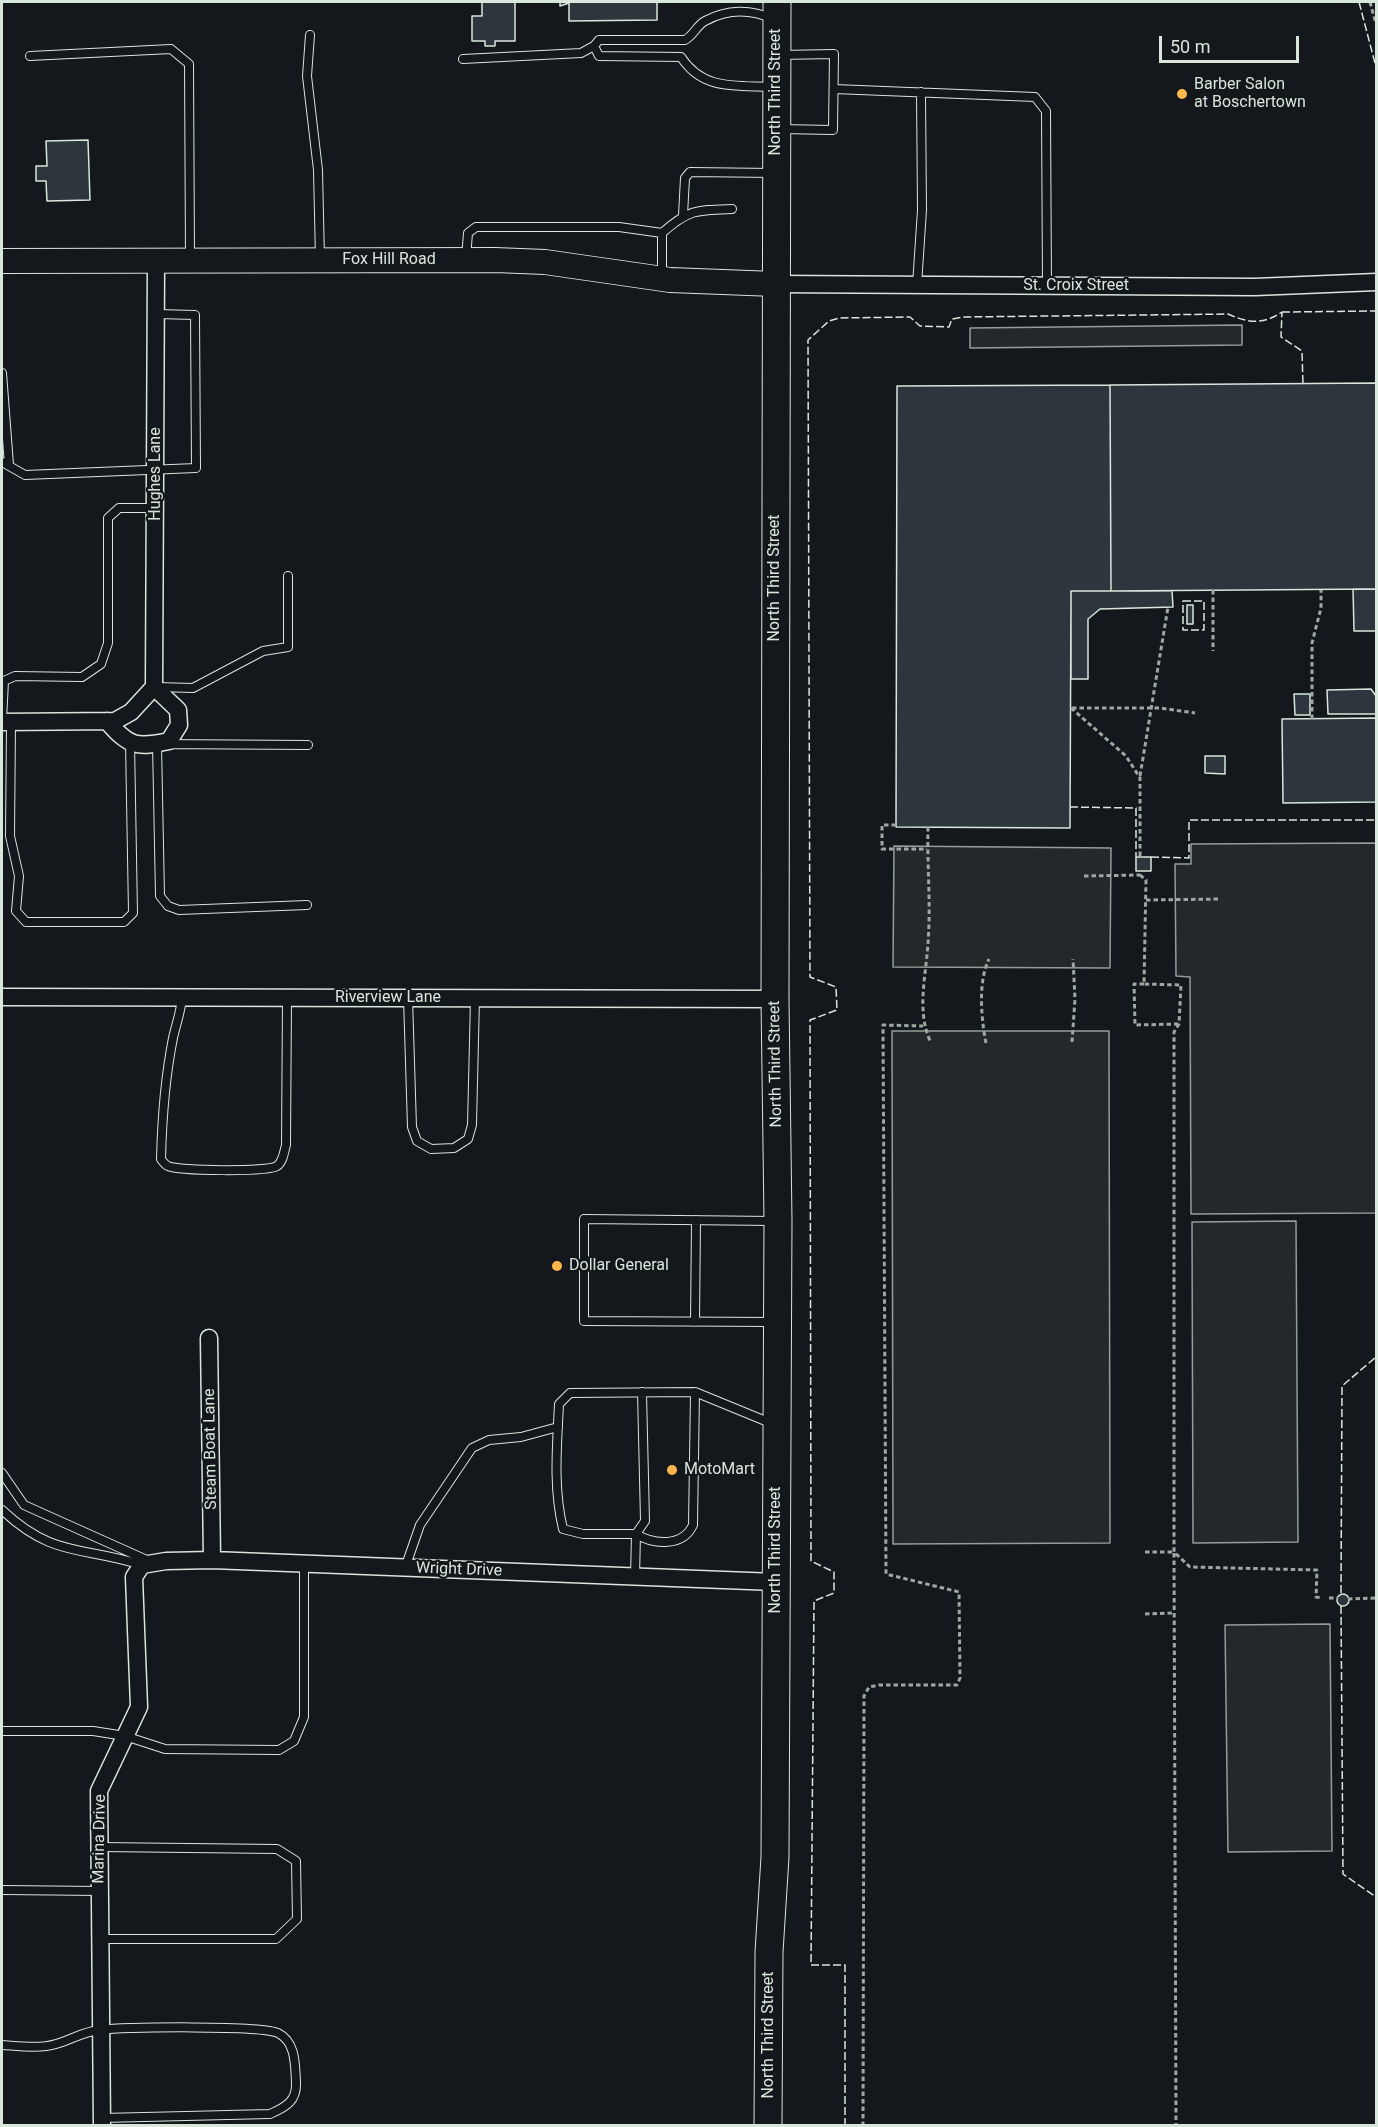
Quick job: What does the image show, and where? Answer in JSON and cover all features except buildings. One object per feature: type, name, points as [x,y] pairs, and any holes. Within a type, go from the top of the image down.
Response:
[{"type":"main road","name":"North Third Street","points":[[768,2126],[769,1952],[775,1857],[778,1221],[775,999],[776,11]]},
{"type":"street","name":"Fox Hill Road","points":[[2,261],[465,260],[545,262],[662,280],[775,284]]},
{"type":"street","name":"Hughes Lane","points":[[154,687],[156,261]]},
{"type":"street","name":"St. Croix Street","points":[[775,284],[1255,287],[1377,282]]},
{"type":"street","points":[[5,722],[107,721],[115,721],[131,712],[154,687],[178,710],[179,725],[169,741],[142,747],[119,735],[107,721]]},
{"type":"street","name":"Riverview Lane","points":[[2,997],[775,999]]},
{"type":"street","name":"Steam Boat Lane","points":[[209,1338],[212,1560]]},
{"type":"street","name":"Wright Drive","points":[[147,1564],[212,1560],[776,1582]]},
{"type":"street","name":"Marina Drive","points":[[102,2122],[99,1791],[139,1707],[134,1577],[147,1564]]},
{"type":"lane","points":[[463,59],[581,53],[594,46],[599,40],[685,40],[692,36],[703,22],[731,11],[776,11]]},
{"type":"lane","points":[[310,35],[307,76],[318,170],[320,260]]},
{"type":"lane","points":[[594,46],[599,56],[681,57],[688,68],[709,83],[776,88]]},
{"type":"lane","points":[[30,56],[171,49],[189,64],[190,261]]},
{"type":"lane","points":[[776,55],[834,54],[833,130],[776,129]]},
{"type":"lane","points":[[834,89],[1035,97],[1046,111],[1047,286]]},
{"type":"lane","points":[[917,285],[922,210],[921,92]]},
{"type":"lane","points":[[683,215],[684,178],[690,172],[776,173]]},
{"type":"lane","points":[[662,280],[662,233],[683,215],[701,210],[732,209]]},
{"type":"lane","points":[[465,260],[468,233],[476,227],[644,229],[662,233]]},
{"type":"lane","points":[[2,373],[5,464],[24,475],[196,468],[195,315],[157,314]]},
{"type":"lane","points":[[130,741],[133,913],[124,922],[26,922],[16,911],[19,876],[10,837],[4,681],[15,676],[82,676],[101,664],[108,642],[108,518],[119,508],[156,508]]},
{"type":"lane","points":[[154,687],[193,688],[263,651],[288,647],[288,576]]},
{"type":"lane","points":[[307,905],[179,910],[168,906],[160,896],[157,744],[308,745]]},
{"type":"lane","points":[[182,997],[181,1015],[173,1036],[162,1115],[161,1160],[168,1167],[244,1169],[274,1168],[281,1162],[286,1145],[287,998]]},
{"type":"lane","points":[[408,998],[412,1127],[417,1141],[431,1149],[453,1148],[468,1139],[472,1125],[475,998]]},
{"type":"lane","points":[[777,1322],[584,1322],[584,1220],[778,1221]]},
{"type":"lane","points":[[695,1322],[696,1220]]},
{"type":"lane","points":[[635,1577],[636,1534],[645,1521],[642,1392]]},
{"type":"lane","points":[[695,1392],[693,1526],[689,1534],[680,1540],[649,1542],[636,1534],[583,1534],[563,1529],[558,1509],[559,1404],[570,1394],[695,1392],[776,1425]]},
{"type":"lane","points":[[405,1568],[420,1526],[472,1448],[489,1440],[521,1437],[558,1427]]},
{"type":"lane","points":[[2,1473],[24,1505],[147,1564]]},
{"type":"lane","points":[[2,1510],[29,1533],[48,1544],[147,1564]]},
{"type":"lane","points":[[2,1731],[93,1731],[125,1736],[165,1749],[279,1749],[294,1741],[304,1717],[304,1564]]},
{"type":"lane","points":[[99,1847],[277,1849],[296,1861],[297,1919],[276,1939],[100,1939]]},
{"type":"lane","points":[[2,1890],[100,1891]]},
{"type":"lane","points":[[2,2045],[55,2045],[101,2029],[232,2029],[278,2033],[290,2043],[295,2062],[297,2092],[287,2107],[270,2114],[102,2122]]},
{"type":"path","points":[[1371,2],[1377,24]]},
{"type":"path","points":[[1213,590],[1213,651]]},
{"type":"path","points":[[1312,719],[1312,643],[1321,608],[1321,590]]},
{"type":"path","points":[[1140,857],[1140,778],[1168,607]]},
{"type":"path","points":[[1140,778],[1126,756],[1071,708],[1150,708],[1195,713]]},
{"type":"path","points":[[896,825],[882,825],[882,849],[927,849]]},
{"type":"path","points":[[928,827],[928,943],[923,969],[923,1026],[931,1043]]},
{"type":"path","points":[[1084,876],[1140,873],[1146,880],[1144,984]]},
{"type":"path","points":[[1146,900],[1221,899]]},
{"type":"path","points":[[986,1043],[983,1029],[983,970],[989,959]]},
{"type":"path","points":[[1072,1042],[1075,999],[1073,960]]},
{"type":"path","points":[[1176,2126],[1174,1032],[1179,1024],[1181,985],[1134,984],[1134,1025],[1179,1024]]},
{"type":"path","points":[[863,2126],[864,1696],[869,1687],[879,1685],[957,1685],[960,1678],[959,1592],[886,1574],[883,1025],[923,1026]]},
{"type":"path","points":[[1145,1552],[1174,1552],[1190,1567],[1317,1570],[1316,1597],[1322,1598]]},
{"type":"path","points":[[1329,1598],[1338,1599]]},
{"type":"path","points":[[1348,1599],[1377,1598]]},
{"type":"path","points":[[1145,1614],[1175,1613]]},
{"type":"shaded area","points":[[1242,325],[1242,345],[970,348],[970,328]]},
{"type":"shaded area","points":[[1376,843],[1376,1213],[1191,1214],[1190,977],[1176,976],[1175,864],[1191,864],[1191,844]]},
{"type":"shaded area","points":[[894,846],[1111,848],[1110,968],[893,967]]},
{"type":"shaded area","points":[[892,1031],[1109,1031],[1110,1543],[893,1544]]},
{"type":"shaded area","points":[[1296,1221],[1298,1542],[1193,1543],[1192,1222]]},
{"type":"shaded area","points":[[1330,1624],[1332,1851],[1228,1852],[1225,1625]]},
{"type":"fence","points":[[1359,2],[1376,67]]},
{"type":"fence","points":[[1282,312],[1376,311]]},
{"type":"fence","points":[[845,2126],[845,1965],[811,1965],[814,1601],[834,1593],[834,1572],[811,1561],[810,1020],[837,1010],[836,987],[810,977],[808,340],[829,321],[839,318],[910,317],[920,326],[949,327],[952,319],[963,317],[1228,314],[1249,321],[1262,321],[1282,312],[1281,337],[1302,351],[1303,385]]},
{"type":"fence","points":[[1183,601],[1204,601],[1204,630],[1183,630],[1183,601]]},
{"type":"fence","points":[[1070,807],[1136,808],[1136,857]]},
{"type":"fence","points":[[1151,857],[1189,858],[1189,820],[1376,820]]},
{"type":"fence","points":[[1341,1593],[1342,1386],[1376,1357]]},
{"type":"fence","points":[[1341,1606],[1343,1874],[1376,1897]]},
{"type":"place","name":"Barber Salon at Boschertown","points":[[1182,94]]},
{"type":"place","name":"Dollar General","points":[[557,1266]]},
{"type":"place","name":"MotoMart","points":[[672,1470]]}]
